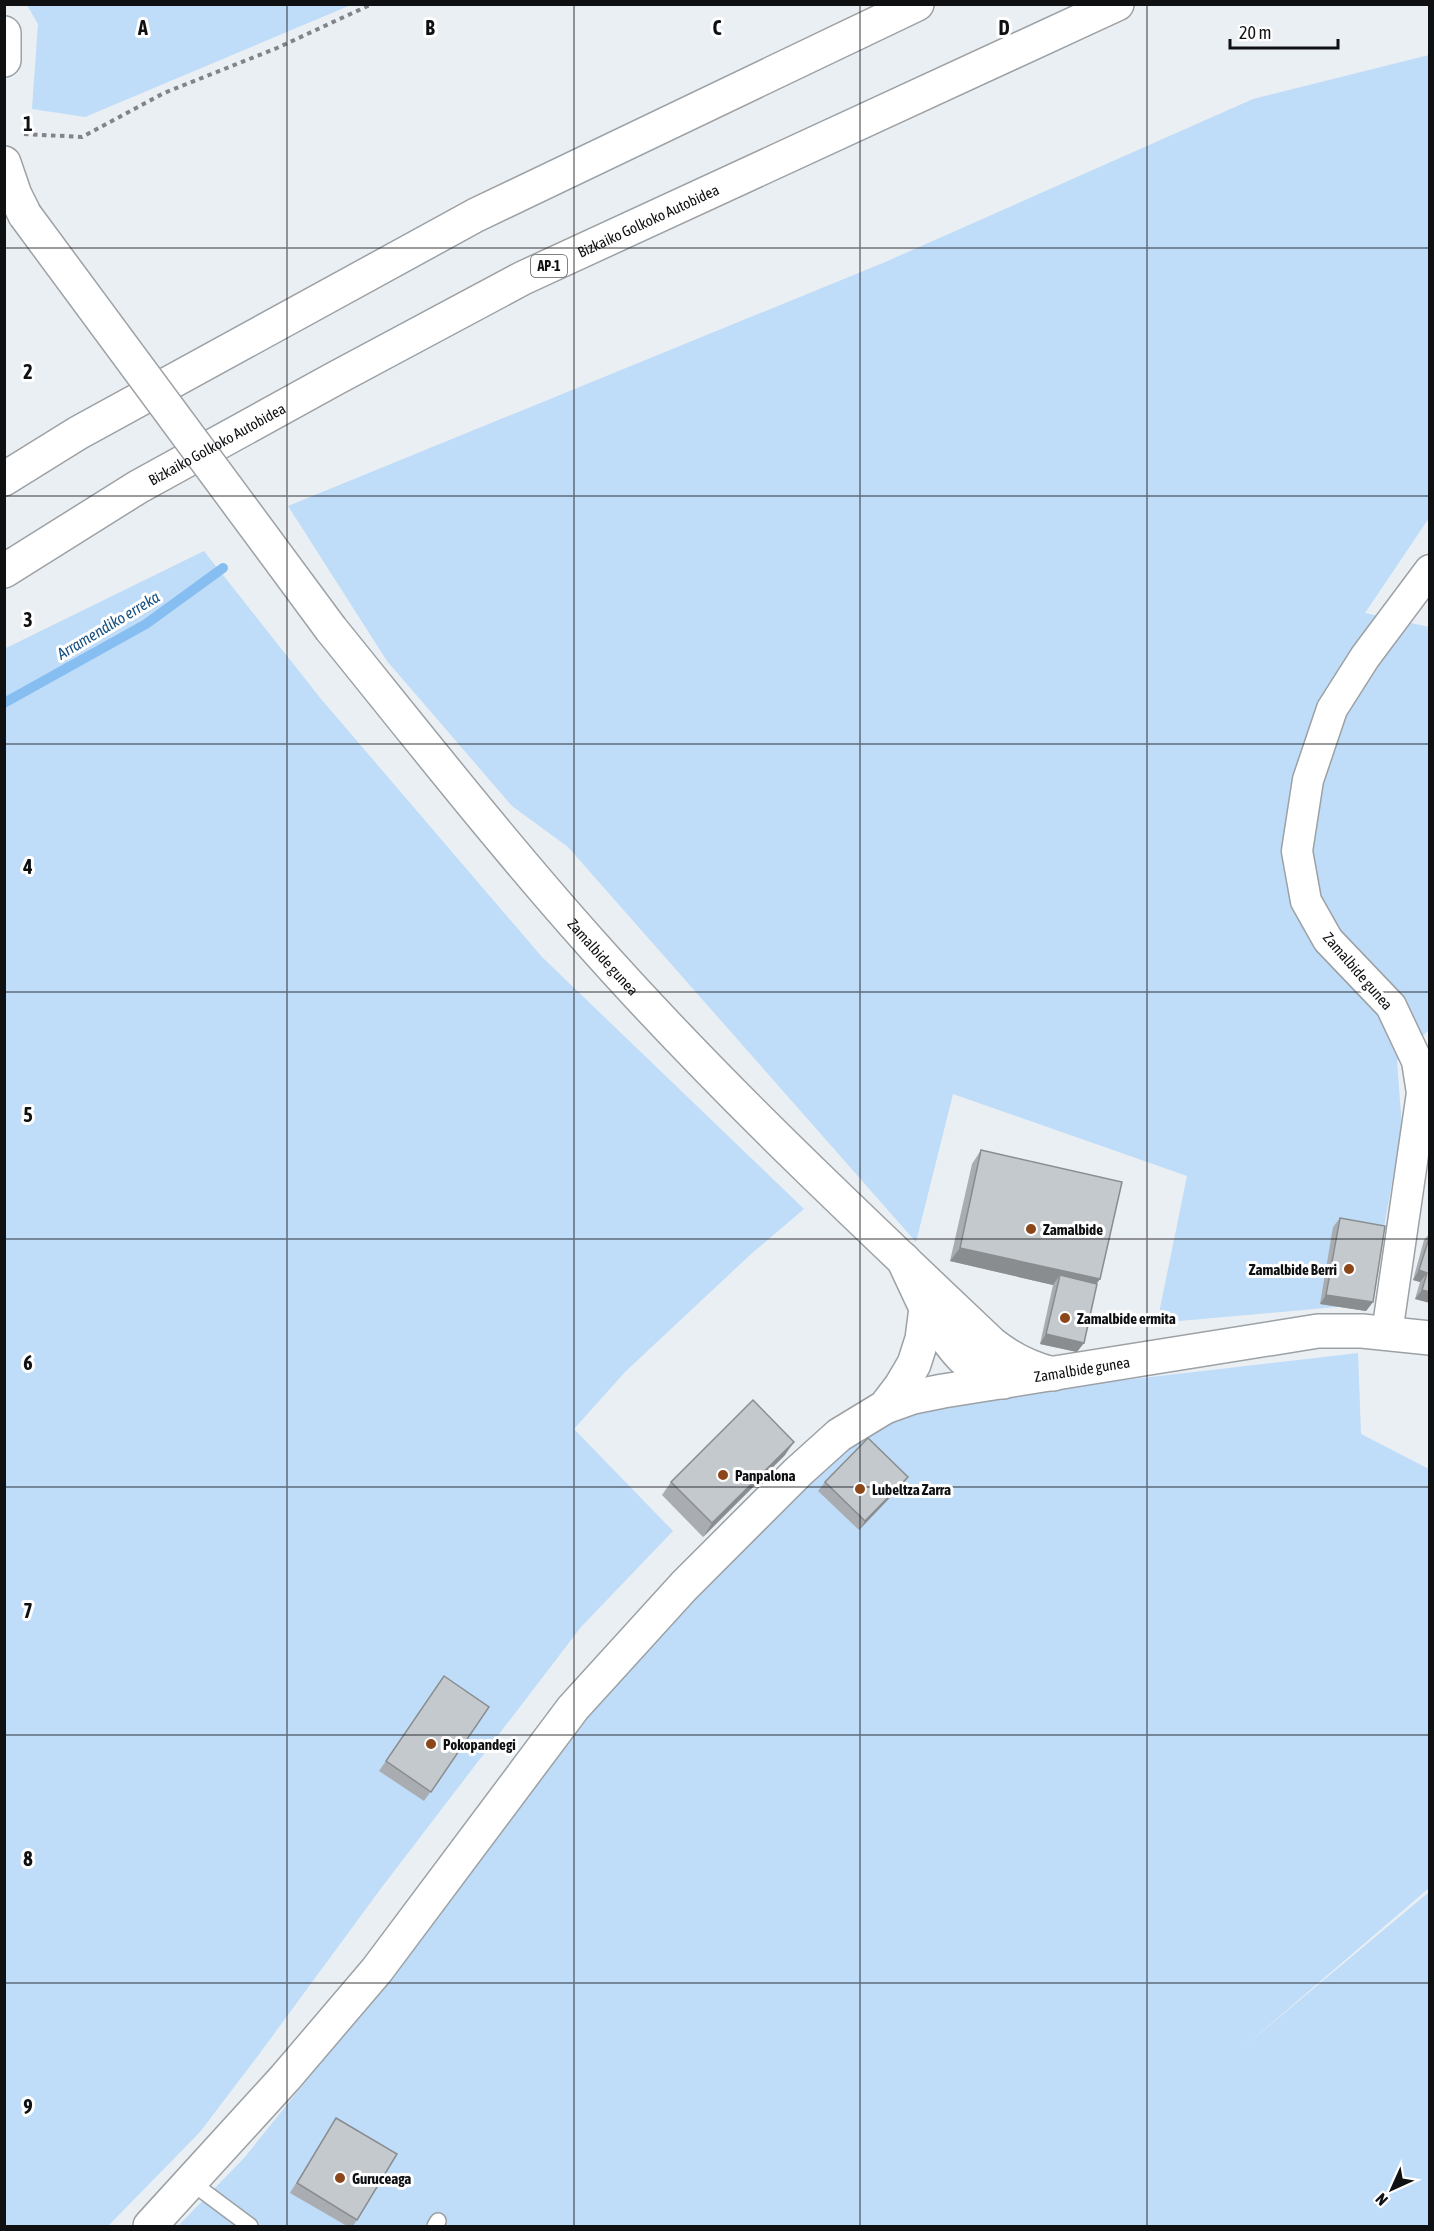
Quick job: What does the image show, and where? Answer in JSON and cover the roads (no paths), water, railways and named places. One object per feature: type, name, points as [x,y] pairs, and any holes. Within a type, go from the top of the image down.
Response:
[{"type":"main road","points":[[4,479],[78,433],[476,214],[917,4]]},
{"type":"main road","name":"Bizkaiko Golkoko Autobidea","points":[[4,571],[138,487],[523,278],[1117,4]]},
{"type":"main road","points":[[4,33],[4,60]]},
{"type":"main road","name":"Zamalbide gunea","points":[[4,163],[15,195],[15,207],[331,629],[508,848],[591,944],[765,1126],[992,1344],[1009,1357],[1037,1370],[1053,1374]]},
{"type":"main road","points":[[903,1259],[926,1308],[946,1339],[968,1364],[984,1376],[1003,1382]]},
{"type":"main road","points":[[150,2226],[285,2078],[377,1970],[573,1708],[684,1586],[798,1472],[839,1435],[885,1407],[902,1386],[914,1364],[922,1339],[926,1308]]},
{"type":"main road","name":"Zamalbide gunea","points":[[885,1407],[943,1391],[1318,1331],[1387,1333],[1430,1338]]},
{"type":"street","name":"Zamalbide gunea","points":[[1387,1333],[1422,1093],[1417,1061],[1391,1006],[1328,940],[1305,901],[1297,851],[1308,780],[1332,709],[1365,657],[1430,570]]},
{"type":"lane","points":[[191,2182],[250,2226]]},
{"type":"waterway","name":"Arramendiko erreka","points":[[4,703],[146,624],[223,568]]},
{"type":"place","name":"Zamalbide","points":[[1031,1229]]},
{"type":"place","name":"Zamalbide Berri","points":[[1349,1269]]},
{"type":"place","name":"Zamalbide ermita","points":[[1065,1318]]},
{"type":"place","name":"Panpalona","points":[[723,1475]]},
{"type":"place","name":"Lubeltza Zarra","points":[[860,1489]]},
{"type":"place","name":"Pokopandegi","points":[[431,1744]]},
{"type":"place","name":"Guruceaga","points":[[340,2178]]}]
